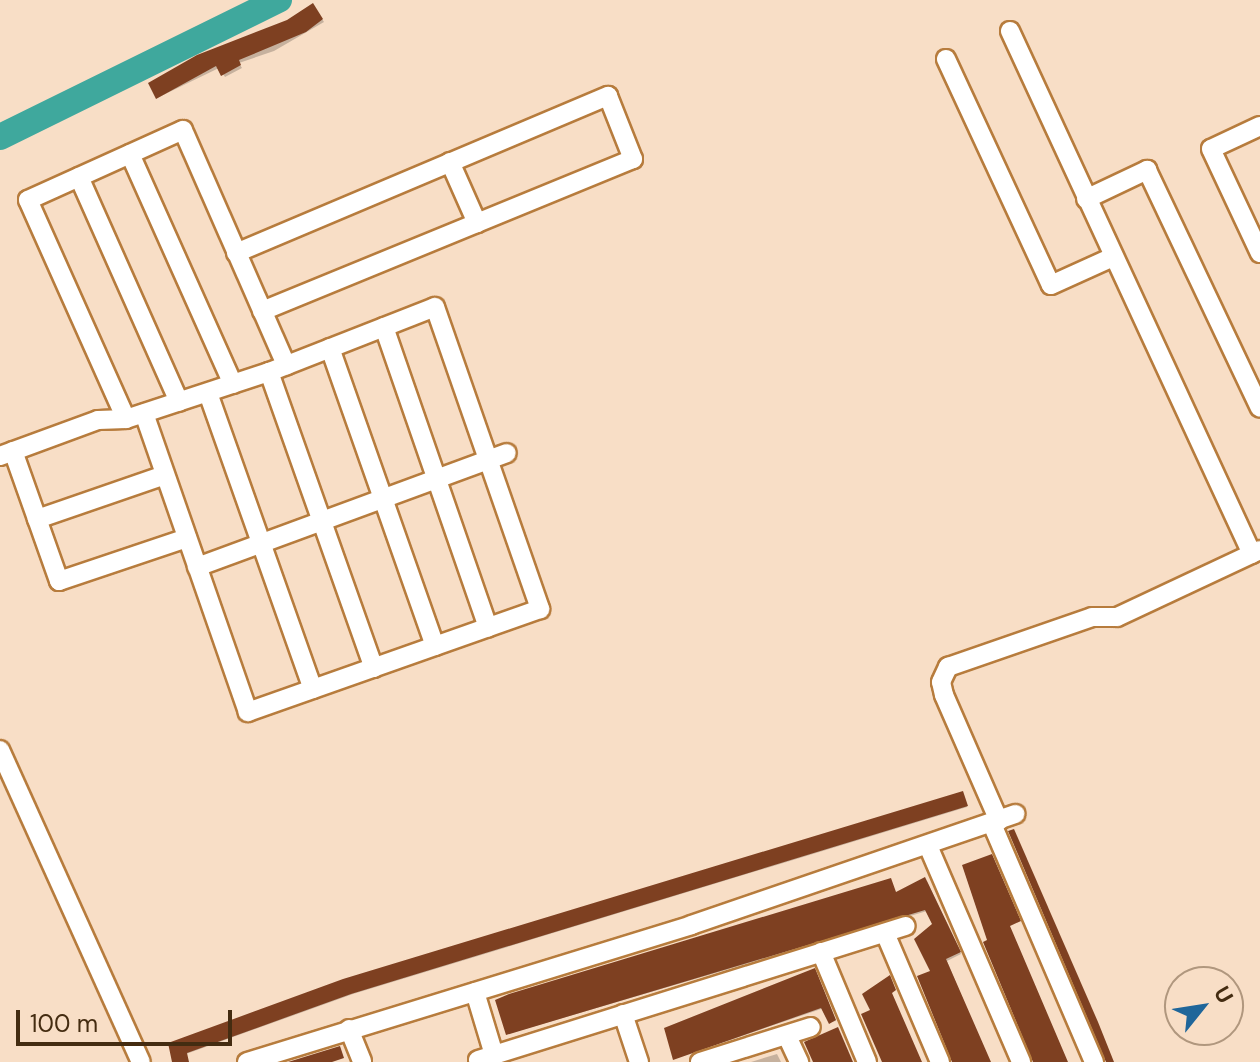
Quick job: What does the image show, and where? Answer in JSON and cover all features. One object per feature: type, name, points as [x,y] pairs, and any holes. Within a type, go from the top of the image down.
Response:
[{"type":"street","points":[[1010,31],[1113,257],[1256,552],[1117,617],[1092,617],[958,661],[942,673],[944,695],[1002,820],[1094,1062]]},
{"type":"street","points":[[946,59],[1051,285],[1113,257]]},
{"type":"street","points":[[236,253],[608,96],[633,159],[262,311]]},
{"type":"street","points":[[1260,126],[1211,149],[1260,253]]},
{"type":"street","points":[[126,419],[28,200],[183,130],[262,311],[322,521],[374,668]]},
{"type":"street","points":[[130,154],[233,384]]},
{"type":"street","points":[[450,162],[477,223]]},
{"type":"street","points":[[1086,199],[1147,170],[1260,408]]},
{"type":"street","points":[[79,177],[179,402]]},
{"type":"street","points":[[144,414],[248,712],[540,609],[435,307],[208,393],[126,419],[98,420],[6,453],[37,519],[59,581],[187,538]]},
{"type":"street","points":[[384,327],[488,627]]},
{"type":"street","points":[[330,348],[435,646]]},
{"type":"street","points":[[208,393],[313,689]]},
{"type":"street","points":[[197,567],[507,453]]},
{"type":"street","points":[[37,519],[165,475]]},
{"type":"street","points":[[0,750],[141,1062]]},
{"type":"street","points":[[247,1062],[929,848],[1002,820]]},
{"type":"street","points":[[929,848],[1021,1062]]},
{"type":"street","points":[[475,992],[486,1058],[905,926]]},
{"type":"street","points":[[885,933],[940,1062]]},
{"type":"street","points":[[821,952],[867,1062]]},
{"type":"street","points":[[623,1014],[639,1062]]},
{"type":"street","points":[[700,1062],[811,1027]]},
{"type":"street","points":[[349,1029],[362,1062]]},
{"type":"street","points":[[787,1036],[799,1062]]},
{"type":"building","points":[[313,3],[323,19],[306,32],[239,60],[241,65],[221,76],[216,66],[156,99],[148,83],[197,55],[287,20]]},
{"type":"building","points":[[963,791],[968,806],[351,994],[187,1053],[189,1062],[172,1062],[168,1043],[343,979]]},
{"type":"building","points":[[1014,829],[1114,1062],[1106,1062],[1008,831]]},
{"type":"building","points":[[992,854],[1021,921],[1010,926],[1068,1062],[1033,1062],[983,942],[987,940],[962,865]]},
{"type":"building","points":[[925,877],[961,952],[946,959],[991,1062],[952,1062],[917,976],[930,971],[914,939],[932,924],[925,910],[506,1035],[495,1000],[509,994],[891,878],[896,892]]},
{"type":"building","points":[[815,968],[836,1020],[829,1024],[821,1008],[673,1060],[664,1028]]},
{"type":"building","points":[[890,975],[896,990],[892,993],[922,1062],[882,1062],[861,1014],[870,1010],[862,994]]},
{"type":"building","points":[[838,1027],[853,1062],[813,1062],[804,1042]]},
{"type":"building","points":[[340,1046],[344,1058],[332,1062],[288,1062]]},
{"type":"waterway","points":[[0,137],[279,0]]}]
